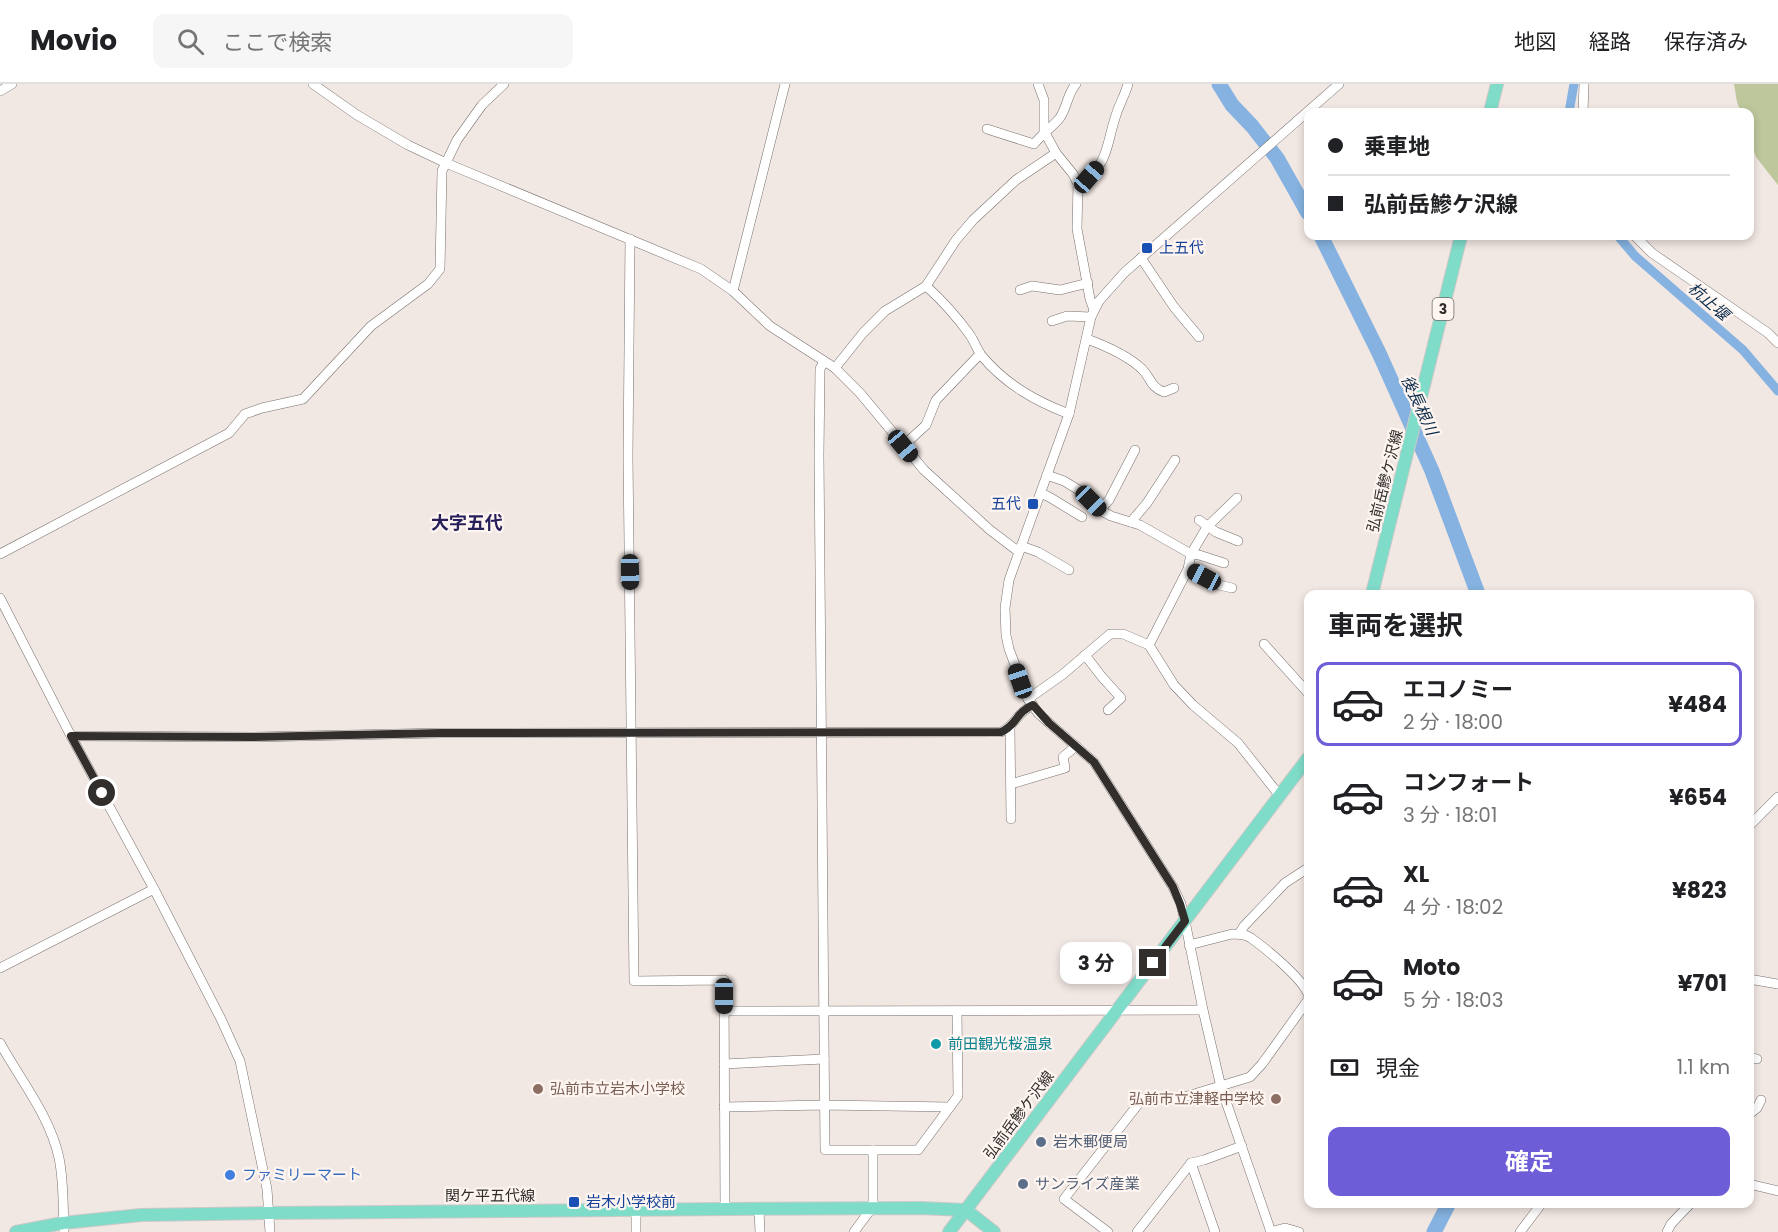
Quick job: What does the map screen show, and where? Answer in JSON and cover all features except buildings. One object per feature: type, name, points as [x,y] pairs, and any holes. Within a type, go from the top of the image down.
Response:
[{"type":"main road","points":[[1491,108],[1497,84]]},
{"type":"main road","name":"弘前岳鰺ケ沢線","points":[[1373,590],[1460,240]]},
{"type":"main road","name":"弘前岳鰺ケ沢線","points":[[949,1232],[1304,763]]},
{"type":"main road","name":"関ケ平五代線","points":[[16,1232],[141,1215],[269,1212],[919,1208],[966,1210]]},
{"type":"main road","points":[[966,1210],[994,1232]]},
{"type":"street","points":[[0,91],[12,84]]},
{"type":"street","points":[[313,84],[357,115],[408,145],[700,269],[734,291],[770,326],[835,368],[860,393],[924,470],[990,530],[1020,549],[1038,552],[1069,570]]},
{"type":"street","points":[[0,554],[230,433],[245,414],[303,399],[371,326],[428,284],[440,269],[442,171],[457,140],[482,105],[504,84]]},
{"type":"street","points":[[734,291],[785,84]]},
{"type":"street","points":[[1038,84],[1044,100],[1044,131],[1078,184],[1077,229],[1092,313],[1069,414],[1006,594],[1006,635],[1009,649],[1031,702],[1049,723],[1094,762],[1173,887],[1185,921],[1221,1087],[1271,1232],[1285,1228],[1299,1232]]},
{"type":"street","points":[[987,129],[1034,144],[1044,131],[1060,118],[1070,90],[1076,84]]},
{"type":"street","points":[[1078,184],[1089,177],[1104,160],[1116,114],[1128,84]]},
{"type":"street","points":[[1312,108],[1339,84]]},
{"type":"street","points":[[1582,108],[1584,84]]},
{"type":"street","points":[[1052,321],[1067,316],[1092,313],[1108,289],[1141,258],[1304,116]]},
{"type":"street","points":[[835,368],[863,333],[885,311],[926,286],[973,220],[1016,180],[1056,153]]},
{"type":"street","points":[[630,239],[628,457],[634,981],[724,980],[724,1209]]},
{"type":"street","points":[[1639,240],[1652,253],[1768,333],[1778,343]]},
{"type":"street","points":[[1141,258],[1174,307],[1199,337]]},
{"type":"street","points":[[1020,290],[1032,286],[1060,290],[1088,284]]},
{"type":"street","points":[[926,286],[943,301],[970,336],[980,354],[1003,378],[1029,396],[1069,414]]},
{"type":"street","points":[[1087,339],[1105,346],[1143,370],[1151,384],[1158,390],[1164,392],[1174,388]]},
{"type":"street","points":[[903,446],[926,425],[936,400],[980,354]]},
{"type":"street","points":[[824,361],[820,369],[820,390],[825,1150],[918,1150],[958,1096],[957,1011]]},
{"type":"street","points":[[1100,510],[1109,500],[1134,450]]},
{"type":"street","points":[[1131,522],[1147,503],[1175,460]]},
{"type":"street","points":[[1047,475],[1064,481],[1082,492],[1100,510],[1111,516],[1140,525],[1191,554],[1224,563]]},
{"type":"street","points":[[1041,493],[1082,517]]},
{"type":"street","points":[[1149,645],[1188,569],[1191,554],[1207,527],[1237,498]]},
{"type":"street","points":[[1199,520],[1207,527],[1238,541]]},
{"type":"street","points":[[1188,569],[1219,585],[1232,588]]},
{"type":"street","points":[[0,598],[218,1012],[240,1060],[258,1146],[270,1232]]},
{"type":"street","points":[[1011,819],[1010,728],[1031,702],[1110,634],[1123,634],[1149,645],[1174,685],[1193,705],[1238,743],[1280,796]]},
{"type":"street","points":[[1264,644],[1304,689]]},
{"type":"street","points":[[1085,655],[1121,698],[1108,711]]},
{"type":"street","points":[[71,736],[1001,732],[1010,728]]},
{"type":"street","points":[[1011,784],[1065,768],[1063,757],[1076,746]]},
{"type":"street","points":[[1754,821],[1778,797]]},
{"type":"street","points":[[1239,933],[1285,883],[1304,871]]},
{"type":"street","points":[[0,968],[154,889]]},
{"type":"street","points":[[1189,945],[1239,933],[1249,937],[1297,976],[1304,985]]},
{"type":"street","points":[[1754,980],[1778,984]]},
{"type":"street","points":[[1108,1232],[1064,1199],[1143,1098],[1181,1098],[1250,1077],[1304,1006]]},
{"type":"street","points":[[724,1011],[1203,1011]]},
{"type":"street","points":[[0,1043],[44,1117],[54,1141],[61,1170],[64,1227]]},
{"type":"street","points":[[724,1064],[824,1059]]},
{"type":"street","points":[[1754,1110],[1761,1100]]},
{"type":"street","points":[[724,1107],[824,1105],[950,1107]]},
{"type":"street","points":[[1137,1232],[1191,1162],[1204,1160],[1242,1146]]},
{"type":"street","points":[[854,1232],[871,1209],[873,1202],[873,1150]]},
{"type":"street","points":[[1191,1162],[1215,1232]]},
{"type":"street","points":[[1754,1185],[1778,1191]]},
{"type":"street","points":[[1520,1232],[1538,1208]]},
{"type":"street","points":[[1667,1232],[1671,1224],[1686,1208]]},
{"type":"street","points":[[759,1209],[760,1232]]},
{"type":"street","points":[[636,1210],[636,1232]]},
{"type":"green space","points":[[1734,84],[1778,84],[1778,185],[1756,157],[1754,151],[1754,108],[1739,108]]},
{"type":"waterway","name":"後長根川","points":[[1219,84],[1232,105],[1277,158],[1304,206]]},
{"type":"waterway","name":"杭止堰","points":[[1570,108],[1574,84]]},
{"type":"waterway","name":"後長根川","points":[[1323,240],[1379,353],[1432,471],[1477,590]]},
{"type":"waterway","name":"杭止堰","points":[[1621,240],[1635,256],[1743,350],[1778,391]]},
{"type":"waterway","name":"後長根川","points":[[1434,1232],[1446,1208]]},
{"type":"place","name":"上五代","points":[[1147,248]]},
{"type":"place","name":"五代","points":[[1033,504]]},
{"type":"place","name":"前田観光桜温泉","points":[[936,1044]]},
{"type":"place","name":"弘前市立岩木小学校","points":[[538,1089]]},
{"type":"place","name":"弘前市立津軽中学校","points":[[1276,1099]]},
{"type":"place","name":"岩木郵便局","points":[[1041,1142]]},
{"type":"place","name":"ファミリーマート","points":[[230,1175]]},
{"type":"place","name":"サンライズ産業","points":[[1023,1184]]},
{"type":"place","name":"岩木小学校前","points":[[574,1202]]},
{"type":"district","name":"大字五代","points":[[467,523]]},
{"type":"route","points":[[102,793],[71,736],[1001,732],[1010,728],[1017,717],[1033,705],[1049,723],[1094,762],[1173,887],[1185,921],[1153,963]]}]
